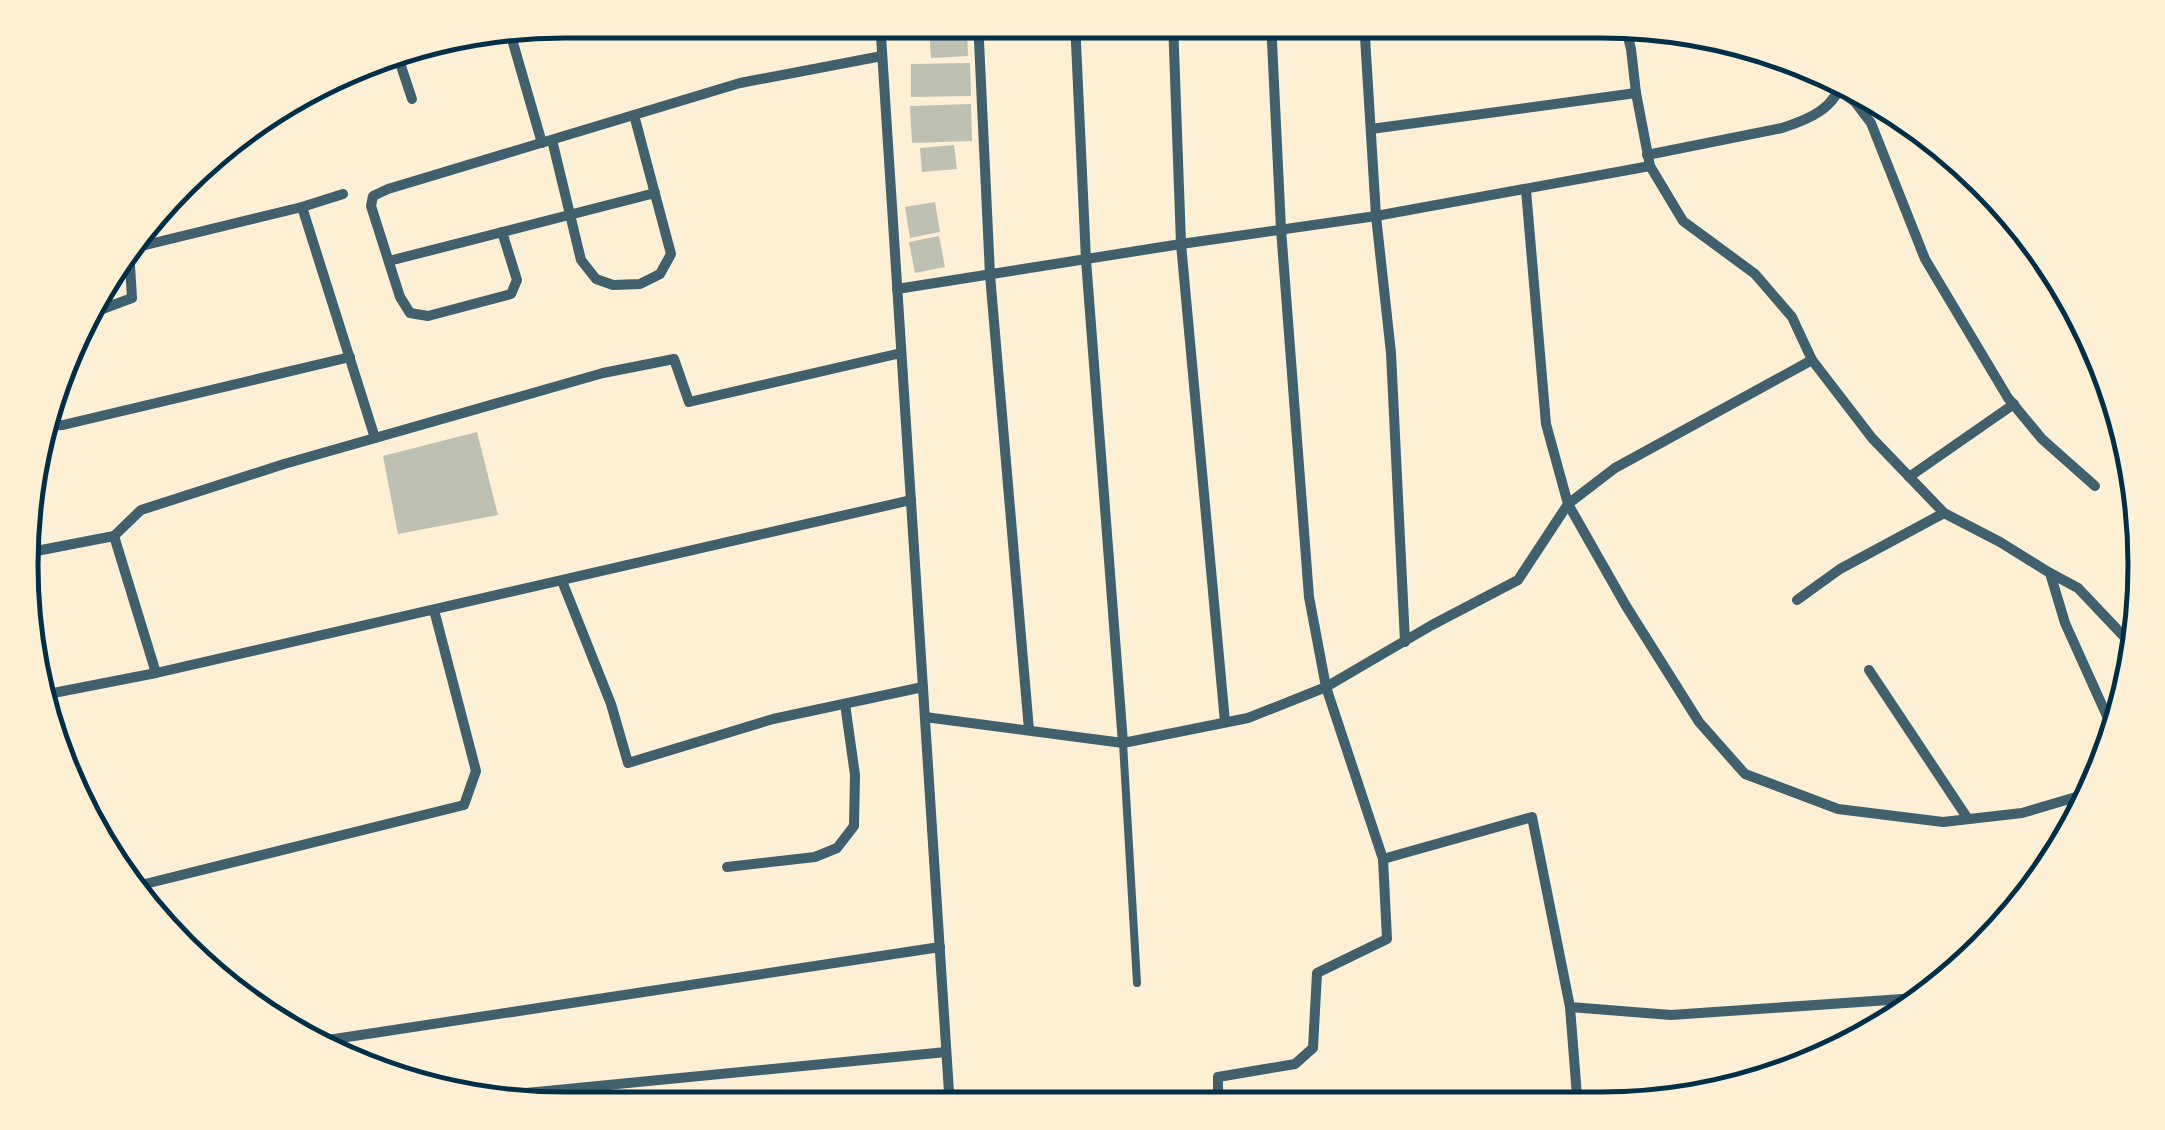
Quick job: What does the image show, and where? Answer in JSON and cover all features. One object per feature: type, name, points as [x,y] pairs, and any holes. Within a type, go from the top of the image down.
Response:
[{"type":"street","points":[[881,38],[949,1092]]},
{"type":"street","points":[[979,38],[990,276],[1029,730]]},
{"type":"street","points":[[1076,38],[1086,260],[1137,983]]},
{"type":"street","points":[[1174,38],[1181,244],[1225,722]]},
{"type":"street","points":[[1218,1092],[1218,1077],[1295,1064],[1313,1048],[1317,973],[1387,939],[1383,859],[1326,688],[1309,597],[1281,229],[1272,38]]},
{"type":"street","points":[[1365,38],[1376,216],[1390,353],[1405,642]]},
{"type":"street","points":[[1628,39],[1648,161],[1683,221],[1755,274],[1792,317],[1812,360],[1872,438],[1944,513],[2078,588],[2123,636]]},
{"type":"street","points":[[513,41],[581,260],[596,278],[612,285],[640,284],[660,274],[671,254],[634,116]]},
{"type":"street","points":[[502,232],[518,280],[511,294],[428,316],[410,312],[400,297],[372,206],[374,196],[740,83],[882,56]]},
{"type":"street","points":[[400,63],[412,99]]},
{"type":"street","points":[[1371,129],[1636,93]]},
{"type":"street","points":[[898,289],[1526,190],[1782,128],[1824,109],[1837,94]]},
{"type":"street","points":[[1857,104],[1871,123],[1925,259],[1984,359],[2042,439],[2095,486]]},
{"type":"street","points":[[1526,190],[1546,424],[1568,504],[1626,606],[1700,722],[1745,774],[1838,809],[1943,822],[2022,813],[2073,798]]},
{"type":"street","points":[[389,261],[655,193]]},
{"type":"street","points":[[146,245],[343,194]]},
{"type":"street","points":[[302,207],[375,438]]},
{"type":"street","points":[[104,308],[132,298],[130,267]]},
{"type":"street","points":[[38,551],[114,536],[140,510],[603,372],[674,359],[689,402],[901,353]]},
{"type":"street","points":[[56,425],[350,357]]},
{"type":"street","points":[[925,716],[1123,743],[1248,718],[1326,688],[1518,580],[1568,504],[1615,468],[1812,360]]},
{"type":"street","points":[[1909,477],[2014,404]]},
{"type":"street","points":[[53,693],[156,673],[911,500]]},
{"type":"street","points":[[1797,600],[1840,570],[1944,513]]},
{"type":"street","points":[[114,536],[156,673]]},
{"type":"street","points":[[2050,573],[2065,623],[2106,715]]},
{"type":"street","points":[[562,580],[611,704],[628,763],[773,720],[923,687]]},
{"type":"street","points":[[145,884],[464,805],[476,771],[434,610]]},
{"type":"street","points":[[1869,670],[1968,819]]},
{"type":"street","points":[[726,867],[815,858],[838,848],[854,826],[855,775],[844,704]]},
{"type":"street","points":[[1383,859],[1532,816],[1570,1007],[1578,1092]]},
{"type":"street","points":[[333,1038],[940,948]]},
{"type":"street","points":[[1570,1007],[1670,1014],[1900,999]]},
{"type":"street","points":[[543,1091],[946,1052]]},
{"type":"building","points":[[930,38],[967,38],[968,56],[931,58]]},
{"type":"building","points":[[970,63],[971,96],[911,97],[911,64]]},
{"type":"building","points":[[971,104],[972,141],[912,143],[910,106]]},
{"type":"building","points":[[954,145],[957,169],[922,172],[920,148]]},
{"type":"building","points":[[935,202],[940,232],[910,238],[905,207]]},
{"type":"building","points":[[939,236],[945,267],[915,273],[909,242]]},
{"type":"building","points":[[477,432],[498,515],[398,534],[383,456]]}]
